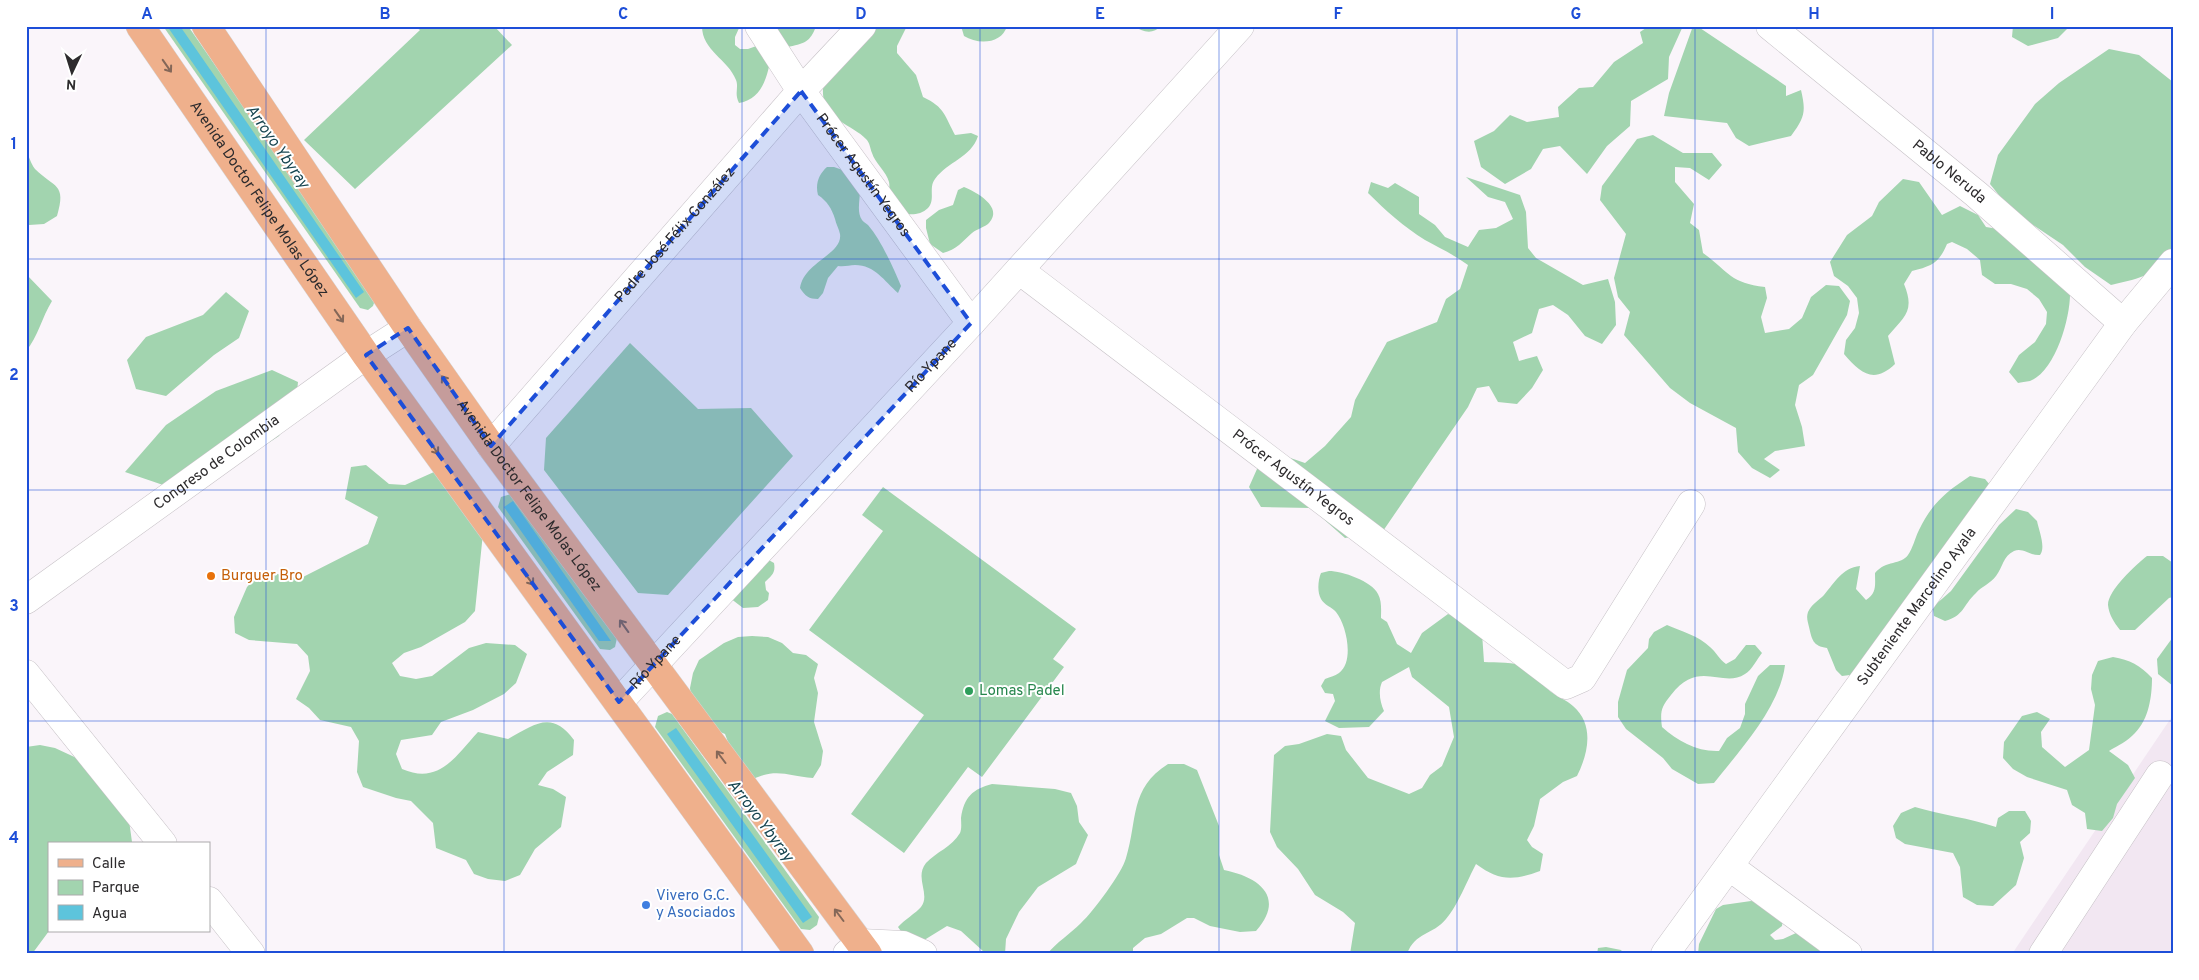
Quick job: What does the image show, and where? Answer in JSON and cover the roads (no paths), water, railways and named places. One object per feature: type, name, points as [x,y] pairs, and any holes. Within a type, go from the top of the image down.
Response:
[{"type":"main road","name":"Avenida Doctor Felipe Molas López","points":[[140,26],[366,355],[620,702],[800,954]]},
{"type":"main road","name":"Avenida Doctor Felipe Molas López","points":[[206,26],[408,328],[491,446],[859,950]]},
{"type":"street","name":"Prócer Agustín Yegros","points":[[760,26],[801,91],[971,323]]},
{"type":"street","name":"Padre José Félix González","points":[[491,446],[801,91],[862,26]]},
{"type":"street","name":"Río Ypane","points":[[620,702],[971,323],[1240,26]]},
{"type":"street","name":"Pablo Neruda","points":[[1770,26],[1976,194],[2123,323]]},
{"type":"street","name":"Subteniente Marcelino Ayala","points":[[1665,954],[2123,323],[2173,263]]},
{"type":"street","name":"Prócer Agustín Yegros","points":[[1019,270],[1566,685],[1582,678],[1691,504]]},
{"type":"street","name":"Congreso de Colombia","points":[[26,600],[366,355],[408,328]]},
{"type":"street","points":[[26,674],[161,842]]},
{"type":"street","points":[[2043,954],[2160,775]]},
{"type":"street","points":[[1730,867],[1848,954]]},
{"type":"street","points":[[210,902],[251,954]]},
{"type":"street","points":[[859,950],[902,945],[923,954]]},
{"type":"water","points":[[167,26],[180,26],[364,292],[356,298]]},
{"type":"water","points":[[513,501],[611,641],[599,641],[504,507]]},
{"type":"water","points":[[676,728],[812,917],[803,923],[667,734]]},
{"type":"place","name":"Burguer Bro","points":[[211,576]]},
{"type":"place","name":"Lomas Padel","points":[[969,691]]},
{"type":"place","name":"Vivero G.C. y Asociados","points":[[646,905]]},
{"type":"water label","name":"Arroyo Ybyray","points":[[277,147]]},
{"type":"water label","name":"Arroyo Ybyray","points":[[760,821]]}]
